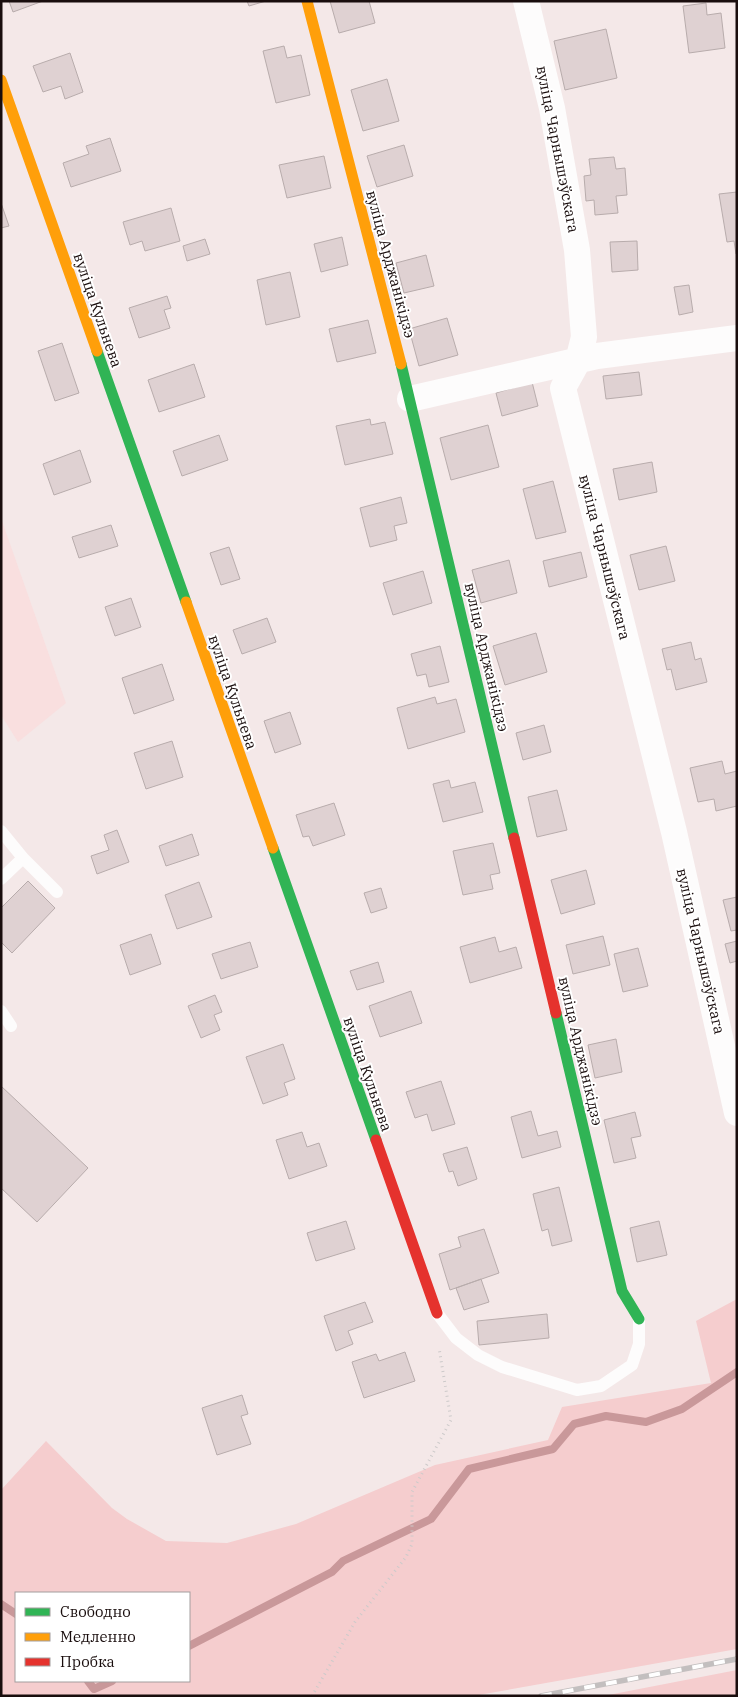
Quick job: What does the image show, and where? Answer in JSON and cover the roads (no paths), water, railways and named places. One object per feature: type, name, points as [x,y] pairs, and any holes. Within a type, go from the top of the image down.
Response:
[{"type":"street","name":"вуліца Арджанікідзэ","points":[[307,1],[410,399],[622,1291],[639,1319]]},
{"type":"street","name":"вуліца Чарнышэўскага","points":[[526,1],[552,108],[577,250],[584,337],[578,361],[563,388],[674,832],[737,1113]]},
{"type":"street","name":"вуліца Кульнева","points":[[1,80],[437,1313]]},
{"type":"street","points":[[410,399],[597,356],[737,338]]},
{"type":"lane","points":[[1,831],[22,858],[57,892]]},
{"type":"lane","points":[[1,879],[22,858]]},
{"type":"lane","points":[[1,1011],[11,1026]]},
{"type":"lane","points":[[437,1313],[456,1338],[478,1355],[502,1367],[577,1390],[601,1386],[632,1365],[639,1344],[639,1319]]},
{"type":"waterway","points":[[190,1645],[332,1572],[343,1561],[431,1519],[469,1469],[553,1449],[574,1424],[606,1416],[646,1422],[682,1409],[737,1372]]},
{"type":"waterway","points":[[1,1604],[15,1613]]},
{"type":"waterway","points":[[89,1682],[94,1689],[110,1682]]},
{"type":"railway","points":[[541,1696],[737,1659]]}]
